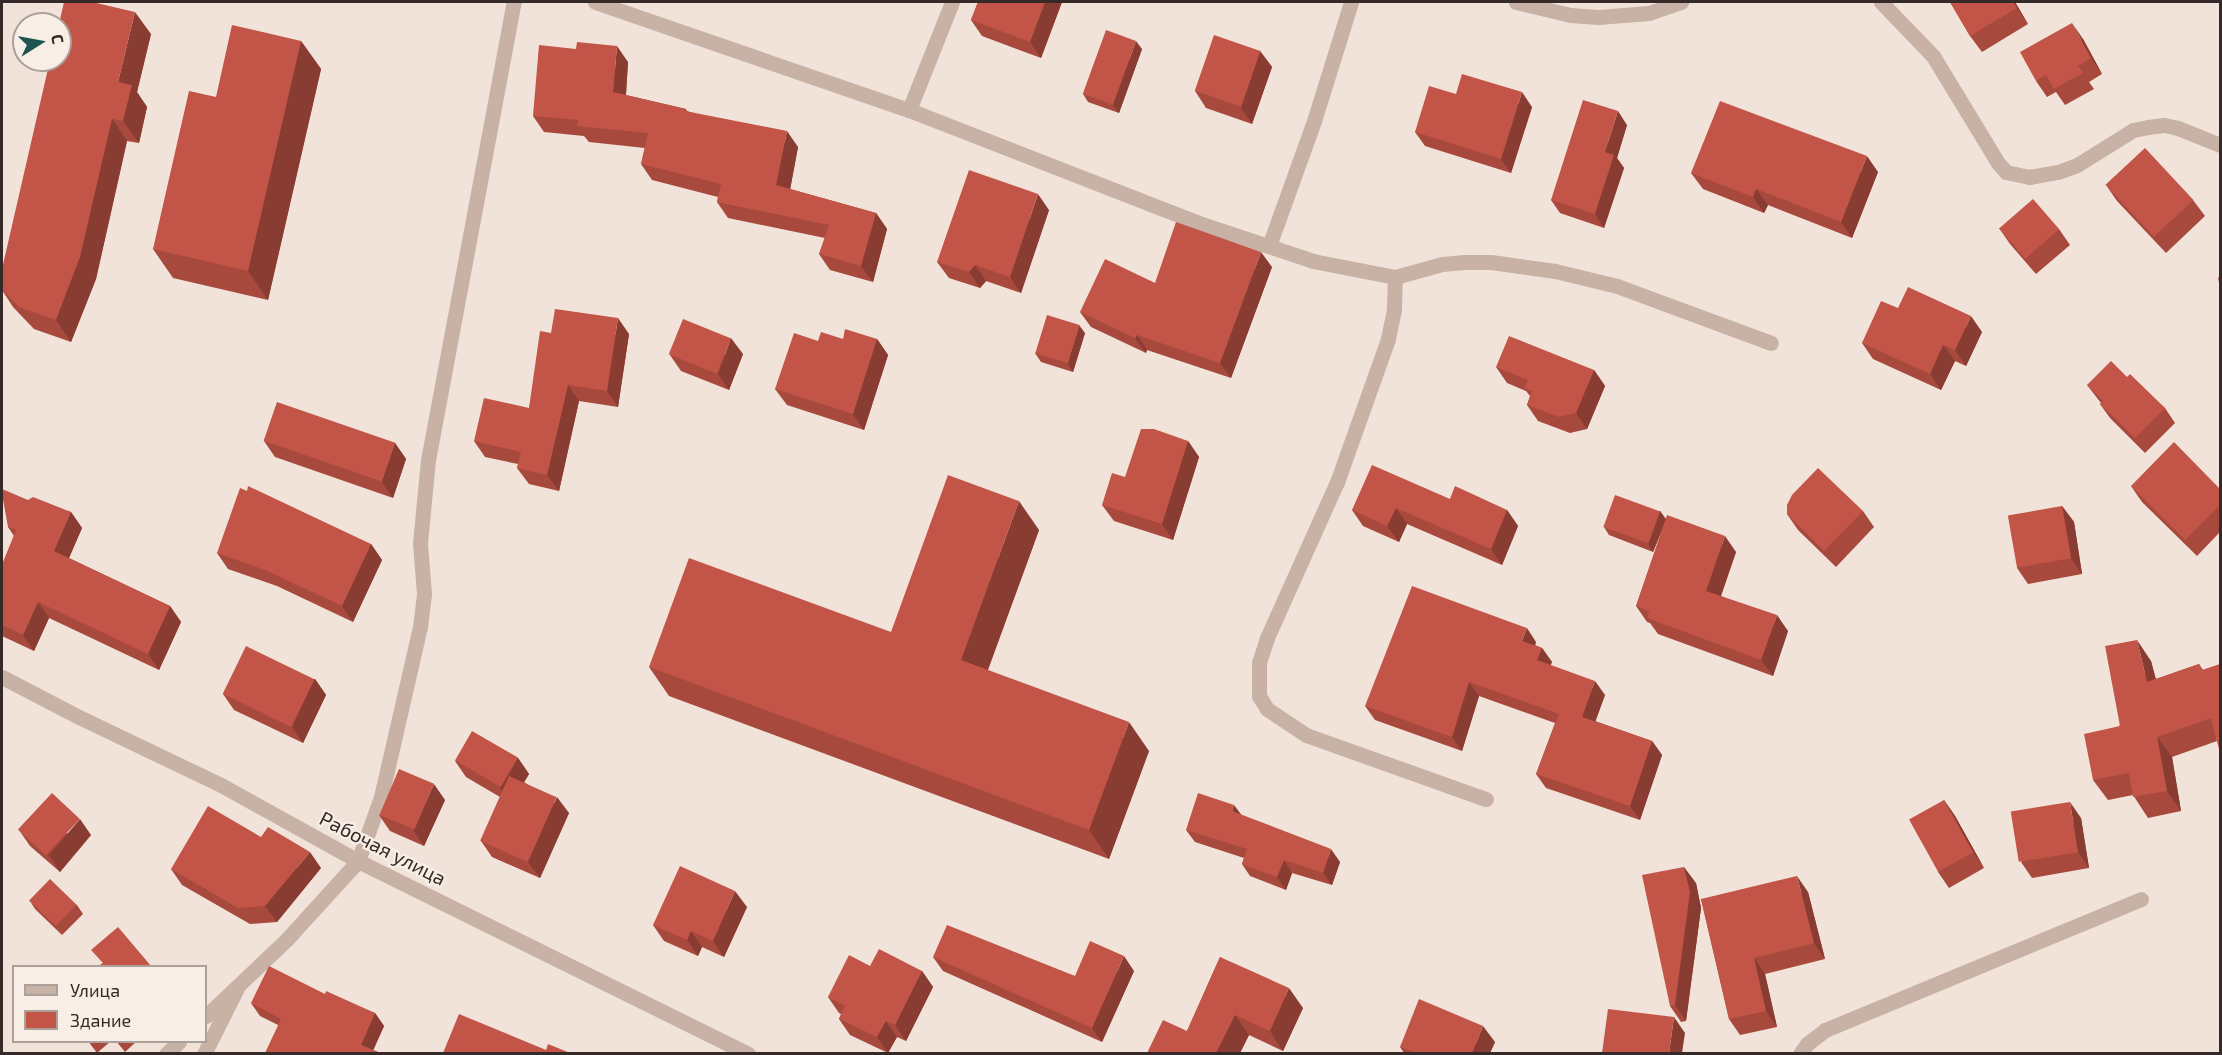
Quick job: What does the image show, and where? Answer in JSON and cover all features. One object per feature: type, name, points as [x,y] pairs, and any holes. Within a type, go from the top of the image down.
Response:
[{"type":"street","points":[[207,1015],[287,939],[358,861],[381,797],[420,627],[424,594],[420,543],[428,460],[514,2]]},
{"type":"street","points":[[595,2],[909,111],[1202,224],[1313,261],[1395,277],[1442,264],[1465,262],[1491,262],[1555,271],[1617,285],[1771,343]]},
{"type":"street","points":[[909,111],[952,2]]},
{"type":"street","points":[[1269,246],[1314,121],[1350,2]]},
{"type":"street","points":[[1516,2],[1570,15],[1598,17],[1649,13],[1681,2]]},
{"type":"street","points":[[1881,2],[1933,56],[1998,163],[2006,172],[2029,177],[2058,172],[2077,165],[2133,130],[2148,127],[2164,125],[2178,128],[2220,145]]},
{"type":"street","points":[[1395,277],[1394,310],[1388,339],[1337,482],[1267,638],[1259,662],[1259,696],[1267,709],[1306,735],[1486,799]]},
{"type":"street","name":"Рабочая улица","points":[[2,676],[79,717],[221,785],[358,861],[748,1053]]},
{"type":"street","points":[[1800,1053],[1807,1044],[1825,1030],[2141,900]]},
{"type":"street","points":[[204,1053],[238,986]]},
{"type":"building","points":[[64,2],[92,2],[135,12],[118,82],[132,85],[123,121],[112,119],[80,257],[56,320],[19,307],[2,289],[2,269],[47,72],[72,72],[72,12],[62,12]]},
{"type":"building","points":[[978,2],[1045,2],[1030,42],[971,20]]},
{"type":"building","points":[[1950,2],[2013,2],[2017,8],[1970,36]]},
{"type":"building","points":[[2072,23],[2091,58],[2078,66],[2083,73],[2054,89],[2046,75],[2036,81],[2020,52]]},
{"type":"building","points":[[232,25],[301,41],[248,271],[153,249],[189,91],[216,97]]},
{"type":"building","points":[[1106,30],[1136,41],[1113,105],[1083,94]]},
{"type":"building","points":[[1214,35],[1260,51],[1241,107],[1195,91]]},
{"type":"building","points":[[577,42],[617,46],[613,92],[686,109],[685,111],[787,131],[776,185],[876,213],[861,266],[819,254],[829,225],[717,202],[721,184],[641,164],[648,133],[577,126],[578,120],[533,116],[539,45],[576,49]]},
{"type":"building","points":[[1462,74],[1522,92],[1501,159],[1415,132],[1429,86],[1456,94]]},
{"type":"building","points":[[1583,100],[1618,111],[1605,152],[1614,155],[1595,214],[1551,200]]},
{"type":"building","points":[[1720,101],[1867,156],[1841,222],[1756,189],[1753,197],[1691,173]]},
{"type":"building","points":[[2145,148],[2193,200],[2154,237],[2106,185]]},
{"type":"building","points":[[969,170],[1038,194],[1010,277],[975,265],[969,272],[937,262]]},
{"type":"building","points":[[2033,199],[2059,229],[2025,259],[1999,229]]},
{"type":"building","points":[[1176,222],[1261,252],[1220,363],[1137,335],[1135,338],[1080,312],[1105,259],[1155,283]]},
{"type":"building","points":[[1908,287],[1971,316],[1955,350],[1943,345],[1930,374],[1862,343],[1881,301],[1898,308]]},
{"type":"building","points":[[555,309],[618,318],[607,391],[568,385],[547,475],[517,468],[521,452],[474,441],[484,398],[529,408],[540,331],[551,333]]},
{"type":"building","points":[[1047,315],[1080,325],[1068,363],[1035,353]]},
{"type":"building","points":[[683,319],[731,338],[717,374],[669,354]]},
{"type":"building","points":[[845,329],[877,339],[853,414],[775,389],[794,333],[818,341],[821,332],[843,339]]},
{"type":"building","points":[[1509,336],[1594,370],[1576,413],[1559,417],[1527,405],[1532,391],[1524,388],[1528,380],[1496,367]]},
{"type":"building","points":[[2111,361],[2127,377],[2130,374],[2165,408],[2135,438],[2100,404],[2103,401],[2087,385]]},
{"type":"building","points":[[277,402],[395,443],[382,481],[264,441]]},
{"type":"building","points":[[1141,429],[1154,429],[1188,441],[1162,524],[1102,505],[1112,473],[1125,477]]},
{"type":"building","points":[[2174,442],[2220,489],[2220,505],[2185,540],[2131,486]]},
{"type":"building","points":[[1372,465],[1450,499],[1455,486],[1507,510],[1491,549],[1396,508],[1387,526],[1352,510]]},
{"type":"building","points":[[1818,468],[1863,511],[1824,551],[1787,514],[1787,505],[1792,495]]},
{"type":"building","points":[[948,475],[1019,501],[961,660],[1129,722],[1089,830],[649,667],[689,558],[891,632]]},
{"type":"building","points":[[248,486],[371,544],[342,606],[265,570],[217,553],[240,488],[247,491]]},
{"type":"building","points":[[2,489],[28,500],[33,497],[71,512],[54,551],[170,606],[148,654],[38,602],[23,635],[2,625],[2,565],[16,530],[8,527]]},
{"type":"building","points":[[1615,495],[1660,511],[1648,543],[1603,527]]},
{"type":"building","points":[[2062,506],[2071,558],[2017,568],[2008,516]]},
{"type":"building","points":[[1667,515],[1725,536],[1706,591],[1777,615],[1761,660],[1647,618],[1649,611],[1636,606]]},
{"type":"building","points":[[1412,586],[1527,628],[1522,641],[1542,648],[1537,660],[1595,681],[1582,717],[1652,741],[1630,806],[1536,774],[1559,714],[1469,682],[1452,737],[1365,706]]},
{"type":"building","points":[[2137,640],[2147,682],[2199,664],[2202,670],[2220,664],[2220,753],[2211,718],[2157,737],[2167,791],[2133,797],[2129,773],[2093,780],[2084,734],[2120,726],[2105,646]]},
{"type":"building","points":[[246,646],[314,679],[291,727],[223,694]]},
{"type":"building","points":[[472,731],[518,757],[501,787],[455,760]]},
{"type":"building","points":[[399,769],[434,784],[414,830],[379,815]]},
{"type":"building","points":[[509,776],[557,797],[528,862],[480,841]]},
{"type":"building","points":[[52,793],[80,819],[46,855],[18,830]]},
{"type":"building","points":[[1198,793],[1234,805],[1232,811],[1331,849],[1323,873],[1284,860],[1277,877],[1242,864],[1247,849],[1186,830]]},
{"type":"building","points":[[1944,800],[1973,852],[1938,872],[1909,819]]},
{"type":"building","points":[[2070,802],[2078,852],[2019,862],[2011,811]]},
{"type":"building","points":[[208,806],[261,837],[268,827],[310,852],[265,906],[238,908],[171,869]]},
{"type":"building","points":[[680,866],[735,891],[713,941],[691,931],[687,940],[653,925]]},
{"type":"building","points":[[1684,867],[1690,892],[1675,1005],[1670,1006],[1642,875]]},
{"type":"building","points":[[1797,876],[1814,943],[1754,958],[1766,1011],[1729,1019],[1701,899]]},
{"type":"building","points":[[50,879],[77,905],[56,926],[29,901]]},
{"type":"building","points":[[947,925],[1075,976],[1090,941],[1124,956],[1092,1028],[933,957]]},
{"type":"building","points":[[118,927],[150,965],[100,965],[103,963],[91,950]]},
{"type":"building","points":[[879,949],[922,971],[895,1025],[886,1021],[877,1037],[839,1019],[845,1006],[828,997],[849,955],[870,966]]},
{"type":"building","points":[[1220,957],[1289,988],[1270,1031],[1235,1015],[1216,1053],[1153,1053],[1148,1051],[1163,1020],[1187,1031]]},
{"type":"building","points":[[269,966],[325,994],[326,991],[375,1013],[361,1045],[381,1053],[265,1053],[281,1019],[251,1003]]},
{"type":"building","points":[[1419,999],[1483,1026],[1472,1053],[1416,1053],[1400,1047]]},
{"type":"building","points":[[1608,1009],[1674,1017],[1669,1053],[1602,1053]]},
{"type":"building","points":[[459,1014],[546,1050],[548,1044],[570,1053],[443,1053]]}]
